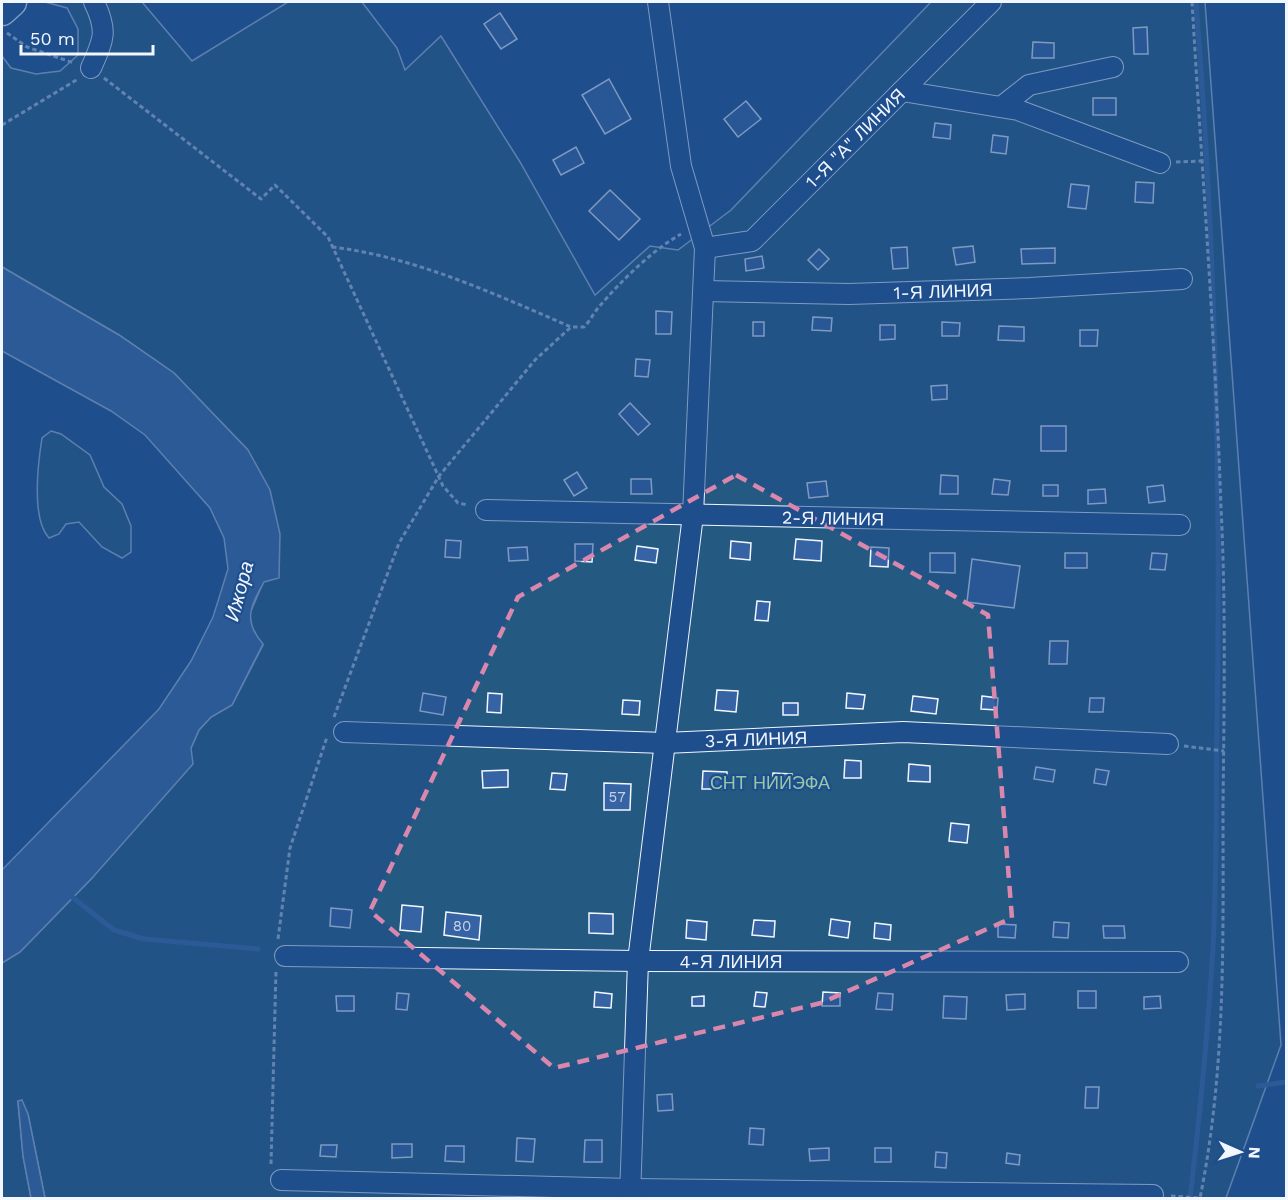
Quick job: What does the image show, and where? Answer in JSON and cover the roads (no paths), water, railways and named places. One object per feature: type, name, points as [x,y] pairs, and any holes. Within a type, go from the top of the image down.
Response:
[{"type":"highway","points":[[2,20],[12,2]]},
{"type":"street","points":[[90,68],[103,41],[105,30],[94,2]]},
{"type":"street","points":[[631,1194],[638,961],[693,515],[705,248],[681,166],[658,2]]},
{"type":"street","name":"1-Я \"А\" ЛИНИЯ","points":[[705,248],[752,241],[991,2]]},
{"type":"street","points":[[1001,107],[1029,85],[1113,67]]},
{"type":"street","points":[[902,91],[1018,110],[1160,163]]},
{"type":"street","name":"1-Я ЛИНИЯ","points":[[704,291],[849,294],[1030,288],[1182,279]]},
{"type":"street","name":"2-Я ЛИНИЯ","points":[[486,510],[1180,525]]},
{"type":"street","name":"3-Я ЛИНИЯ","points":[[344,732],[665,743],[903,732],[1168,744]]},
{"type":"street","name":"4-Я ЛИНИЯ","points":[[285,956],[638,961],[1178,962]]},
{"type":"street","points":[[281,1180],[631,1194],[1154,1194]]},
{"type":"water","name":"Ижора","points":[[2,267],[119,335],[174,373],[248,450],[270,490],[280,534],[279,578],[264,582],[252,607],[253,628],[263,644],[232,705],[211,717],[199,730],[191,748],[193,764],[93,877],[20,952],[2,963],[2,870],[159,709],[191,661],[213,617],[228,569],[224,538],[210,508],[145,435],[111,411],[2,351]]},
{"type":"water","points":[[22,1100],[28,1114],[45,1198],[31,1198],[23,1156],[18,1101]]},
{"type":"waterway","points":[[1190,1198],[1213,947],[1218,628],[1217,449],[1212,270],[1196,2]]},
{"type":"waterway","points":[[72,897],[114,930],[144,939],[258,949]]},
{"type":"waterway","points":[[1258,1086],[1286,1082]]},
{"type":"park label","name":"СНТ НИИЭФА","points":[[770,782]]}]
